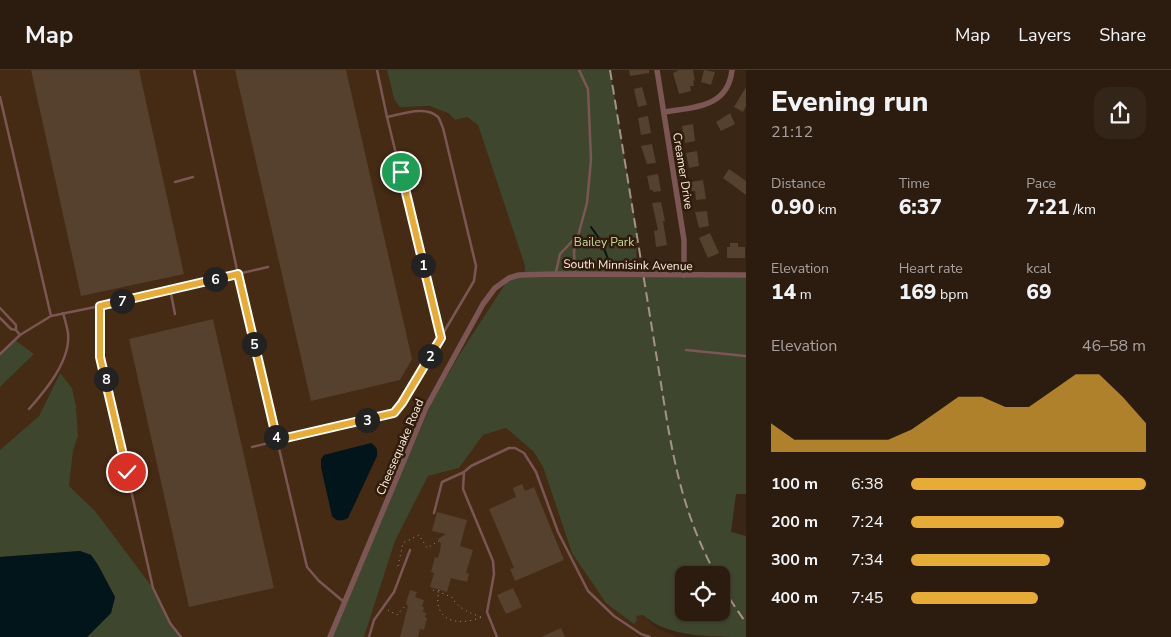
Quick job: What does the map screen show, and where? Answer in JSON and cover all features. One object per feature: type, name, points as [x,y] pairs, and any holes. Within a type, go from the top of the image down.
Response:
[{"type":"street","name":"Creamer Drive","points":[[657,70],[684,240],[684,275]]},
{"type":"street","points":[[664,112],[704,106],[716,101],[726,90],[732,70]]},
{"type":"street","name":"South Minnisink Avenue","points":[[509,278],[556,274],[746,275]]},
{"type":"street","name":"Cheesequake Road","points":[[330,637],[426,408],[483,304],[495,288],[509,278]]},
{"type":"lane","points":[[194,70],[238,274],[307,567],[319,581],[345,603]]},
{"type":"lane","points":[[377,70],[441,338]]},
{"type":"lane","points":[[575,274],[574,252],[587,203],[591,160],[588,89],[579,70]]},
{"type":"lane","points":[[0,97],[51,316]]},
{"type":"lane","points":[[252,446],[394,413],[402,403],[474,281],[476,266],[452,164],[438,118],[430,112],[419,111],[387,117]]},
{"type":"lane","points":[[175,182],[193,177]]},
{"type":"lane","points":[[556,274],[560,254],[578,234]]},
{"type":"lane","points":[[0,354],[20,335],[51,316],[268,267]]},
{"type":"lane","points":[[170,289],[175,314]]},
{"type":"lane","points":[[100,306],[100,357],[153,588],[170,623],[181,637]]},
{"type":"lane","points":[[0,308],[16,325],[16,330],[20,335]]},
{"type":"lane","points":[[29,409],[48,387],[62,360],[68,342],[68,332],[63,314]]},
{"type":"lane","points":[[0,318],[11,329],[16,330]]},
{"type":"lane","points":[[686,350],[746,356]]},
{"type":"lane","points":[[434,513],[442,482],[509,448],[515,448],[524,453],[536,472],[558,532],[588,591],[614,616],[641,634],[650,637]]},
{"type":"lane","points":[[464,472],[463,489],[493,561],[494,574],[486,612],[497,637]]},
{"type":"lane","points":[[369,637],[374,620],[394,592],[410,550]]},
{"type":"path","points":[[433,590],[452,597],[455,603],[490,620]]},
{"type":"path","points":[[439,591],[438,608],[449,619],[462,622],[482,617]]},
{"type":"path","points":[[388,610],[397,615],[407,604]]},
{"type":"shaded area","points":[[0,70],[387,70],[394,99],[442,110],[455,120],[467,117],[478,125],[525,266],[524,275],[509,278],[459,355],[432,402],[330,637],[181,637],[95,511],[69,486],[73,451],[78,436],[76,406],[72,388],[59,373],[39,416],[0,450],[0,387],[34,354],[15,340],[0,354]]},
{"type":"shaded area","points":[[506,428],[534,452],[543,467],[572,553],[636,615],[643,615],[656,628],[677,637],[364,637],[395,541],[428,476],[459,468],[483,435]]},
{"type":"shaded area","points":[[371,443],[376,448],[377,456],[348,518],[338,520],[332,516],[321,467],[321,459],[324,455]]},
{"type":"shaded area","points":[[80,551],[91,555],[115,597],[111,613],[87,637],[0,637],[0,557]]},
{"type":"green space","name":"Bailey Park","points":[[387,70],[610,70],[637,231],[636,275],[657,270],[672,275],[746,275],[746,494],[736,494],[731,532],[746,536],[746,637],[704,636],[677,632],[664,628],[643,615],[636,616],[637,620],[634,624],[606,603],[572,553],[543,467],[534,452],[506,428],[483,435],[459,468],[428,476],[395,541],[364,637],[330,637],[432,402],[459,355],[509,278],[524,275],[525,266],[478,125],[467,117],[455,120],[448,113],[429,106],[400,107],[394,99]]},
{"type":"green space","points":[[15,340],[34,354],[0,387],[0,354]]},
{"type":"green space","points":[[60,373],[72,388],[76,406],[78,436],[73,451],[69,486],[95,511],[153,588],[174,628],[181,637],[87,637],[111,613],[115,597],[91,555],[80,551],[0,557],[0,450],[39,416]]},
{"type":"building","points":[[31,70],[139,70],[184,274],[81,296]]},
{"type":"building","points":[[235,70],[346,70],[412,359],[400,380],[311,401]]},
{"type":"building","points":[[629,70],[649,70],[649,73],[630,76]]},
{"type":"building","points":[[679,70],[693,70],[695,81],[693,80],[694,86],[690,86],[691,91],[679,94],[673,73]]},
{"type":"building","points":[[704,70],[715,72],[711,85],[701,82]]},
{"type":"building","points":[[642,87],[647,105],[638,107],[634,89]]},
{"type":"building","points":[[746,87],[746,106],[743,112],[734,107]]},
{"type":"building","points":[[730,113],[735,124],[721,131],[716,122]]},
{"type":"building","points":[[648,116],[651,133],[641,135],[638,118]]},
{"type":"building","points":[[693,124],[695,141],[685,143],[682,126]]},
{"type":"building","points":[[652,144],[656,163],[647,164],[641,146]]},
{"type":"building","points":[[697,151],[699,166],[689,168],[686,153]]},
{"type":"building","points":[[729,169],[746,181],[746,195],[723,178]]},
{"type":"building","points":[[658,174],[661,191],[653,192],[653,190],[650,190],[647,176]]},
{"type":"building","points":[[703,180],[706,199],[696,200],[695,191],[692,191],[690,182]]},
{"type":"building","points":[[661,202],[667,245],[656,247],[654,231],[658,230],[652,203]]},
{"type":"building","points":[[707,211],[709,226],[699,228],[695,212]]},
{"type":"building","points":[[710,233],[719,253],[708,258],[699,238]]},
{"type":"building","points":[[730,243],[738,243],[738,247],[745,247],[745,258],[727,258],[727,247],[730,247]]},
{"type":"building","points":[[213,319],[274,588],[189,607],[129,339]]},
{"type":"building","points":[[522,484],[525,491],[534,487],[564,560],[515,581],[510,569],[514,568],[489,509],[516,497],[513,488]]},
{"type":"building","points":[[437,512],[467,520],[460,546],[473,550],[466,573],[469,574],[467,582],[451,578],[447,592],[430,587],[434,573],[431,572],[435,557],[438,558],[440,551],[441,544],[438,539],[446,534],[432,531]]},
{"type":"building","points":[[513,588],[522,607],[506,614],[497,595]]},
{"type":"building","points":[[410,590],[417,592],[415,597],[424,600],[422,607],[424,607],[423,612],[426,613],[425,617],[427,618],[424,630],[420,629],[418,637],[400,637],[408,606],[406,603]]},
{"type":"building","points":[[561,628],[565,637],[541,637]]},
{"type":"waterway","points":[[591,227],[601,241],[610,264]]},
{"type":"railway","points":[[610,70],[672,447],[680,485],[692,521],[712,566]]},
{"type":"railway","points":[[730,599],[746,623]]},
{"type":"route","points":[[127,472],[100,357],[100,306],[170,289],[238,274],[277,440],[394,413],[441,338],[401,172]]}]
